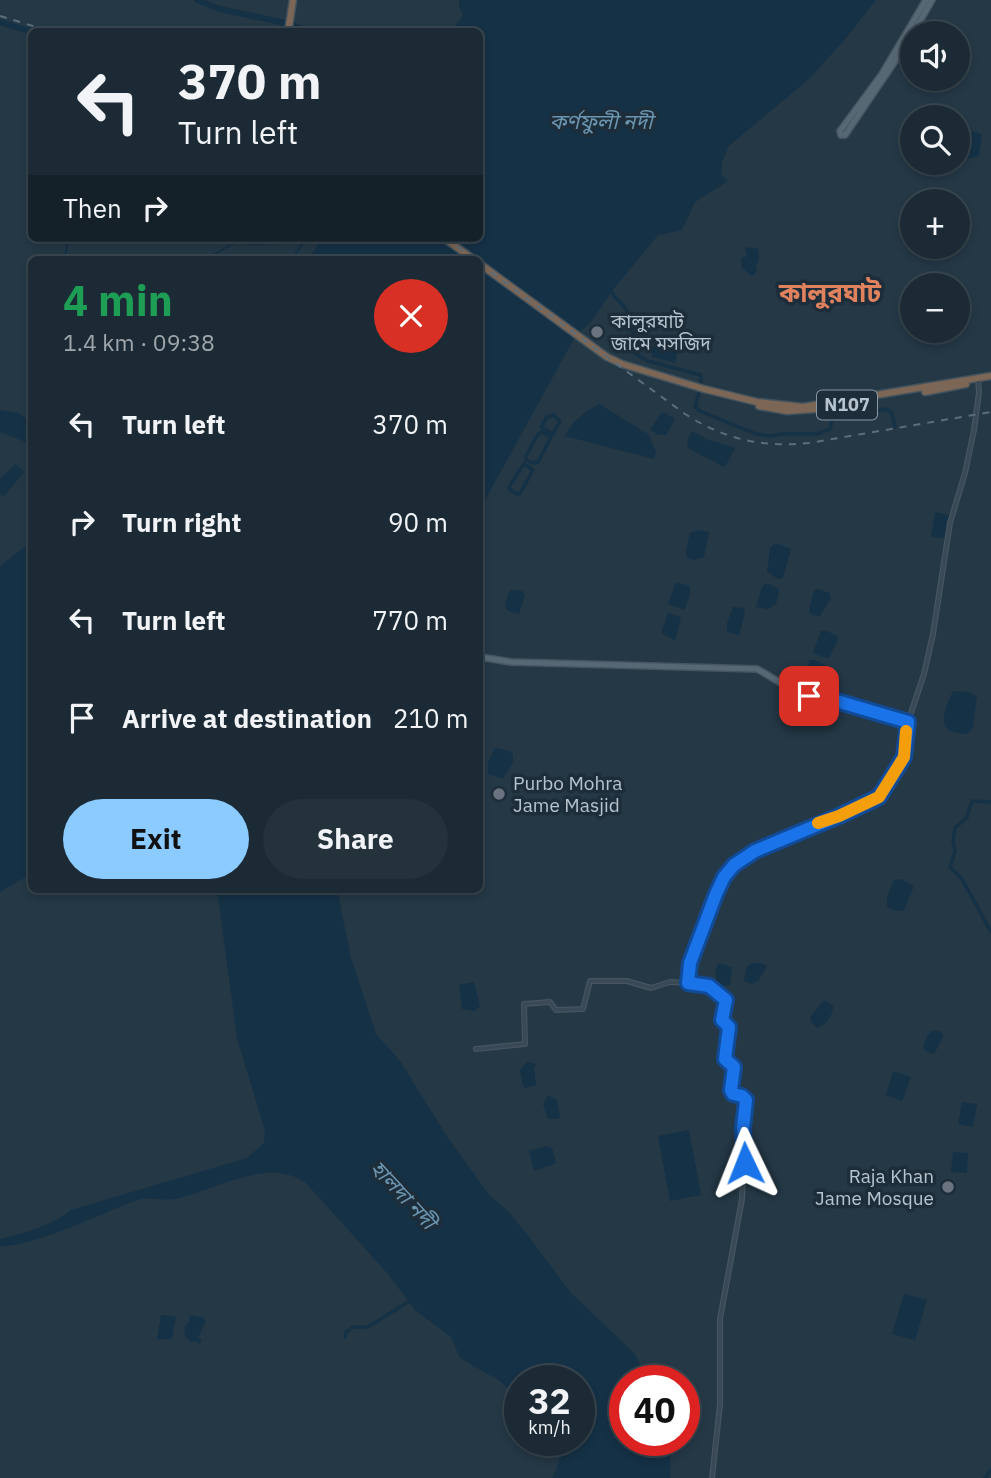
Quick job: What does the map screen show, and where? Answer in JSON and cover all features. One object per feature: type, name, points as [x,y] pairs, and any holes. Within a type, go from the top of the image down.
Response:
[{"type":"highway","points":[[289,28],[293,0]]},
{"type":"highway","points":[[449,242],[468,256]]},
{"type":"highway","name":"N107","points":[[483,266],[622,365],[757,402],[803,407],[991,377]]},
{"type":"main road","points":[[914,21],[926,0]]},
{"type":"main road","points":[[921,21],[932,0]]},
{"type":"main road","points":[[900,44],[882,74],[840,131],[841,135],[845,135],[900,54]]},
{"type":"main road","points":[[483,657],[511,662],[757,669],[809,696],[823,697],[908,722]]},
{"type":"street","points":[[688,983],[690,963],[716,894],[729,871],[755,851],[879,797],[904,757],[908,722],[930,647],[950,523],[974,430],[978,380]]},
{"type":"street","points":[[476,1049],[524,1044],[525,1004],[550,1002],[556,1010],[583,1009],[590,981],[627,981],[651,988],[670,982],[688,983],[709,986],[726,1000],[722,1020],[729,1027],[725,1059],[734,1067],[731,1090],[733,1094],[746,1100],[742,1199],[720,1319],[720,1404],[712,1478]]},
{"type":"water","name":"কর্ণফুলী নদী","points":[[459,0],[876,0],[811,77],[729,146],[722,162],[721,174],[728,181],[695,202],[682,230],[658,235],[611,292],[592,321],[576,335],[483,504],[483,256],[309,256],[321,242],[483,242],[483,28],[454,28],[463,15]]},
{"type":"water","points":[[970,131],[982,134],[979,156],[970,158]]},
{"type":"water","points":[[745,247],[758,249],[759,258],[755,268],[758,270],[752,276],[742,268],[741,259],[747,256]]},
{"type":"water","points":[[667,336],[678,347],[675,363],[652,357],[651,349]]},
{"type":"water","points":[[599,404],[648,434],[656,452],[654,459],[565,436],[575,421]]},
{"type":"water","points":[[0,410],[18,413],[28,420],[28,443],[0,432]]},
{"type":"water","points":[[662,412],[675,419],[666,435],[650,430]]},
{"type":"water","points":[[692,431],[709,440],[735,448],[724,467],[688,448],[687,441]]},
{"type":"water","points":[[15,464],[24,472],[2,496],[0,479]]},
{"type":"water","points":[[935,512],[949,515],[945,538],[931,537]]},
{"type":"water","points":[[701,530],[709,532],[704,557],[695,560],[687,558],[690,533]]},
{"type":"water","points":[[28,544],[28,876],[0,892],[0,566]]},
{"type":"water","points":[[779,544],[791,549],[783,578],[778,579],[767,572],[770,548]]},
{"type":"water","points":[[676,582],[690,586],[690,595],[684,610],[668,604]]},
{"type":"water","points":[[766,583],[777,588],[779,592],[776,604],[768,609],[756,607],[762,587]]},
{"type":"water","points":[[511,590],[525,594],[519,614],[508,611],[505,606]]},
{"type":"water","points":[[814,590],[829,593],[831,598],[820,616],[812,615],[809,611]]},
{"type":"water","points":[[733,607],[744,608],[745,612],[739,635],[727,632],[727,623]]},
{"type":"water","points":[[668,613],[681,617],[675,640],[661,633]]},
{"type":"water","points":[[821,631],[837,636],[838,640],[829,658],[813,652]]},
{"type":"water","points":[[810,660],[827,666],[817,690],[801,685]]},
{"type":"water","points":[[953,691],[977,696],[973,727],[967,734],[957,733],[945,726],[944,714]]},
{"type":"water","points":[[495,748],[510,751],[513,755],[513,762],[503,779],[488,774],[488,762]]},
{"type":"water","points":[[901,879],[914,886],[904,910],[896,911],[887,907],[887,897],[894,880]]},
{"type":"water","name":"হালদা নদী","points":[[218,893],[338,893],[351,958],[376,1034],[400,1061],[448,1138],[490,1196],[508,1211],[571,1293],[634,1353],[640,1365],[609,1365],[609,1456],[671,1456],[670,1478],[552,1478],[559,1456],[595,1456],[595,1365],[504,1365],[504,1385],[460,1358],[451,1337],[415,1310],[388,1274],[305,1182],[290,1175],[257,1174],[175,1199],[138,1200],[35,1240],[0,1247],[0,1239],[47,1225],[71,1210],[247,1158],[264,1143],[265,1131],[237,1038]]},
{"type":"water","points":[[719,963],[732,967],[730,985],[722,986],[717,982],[715,971]]},
{"type":"water","points":[[752,963],[767,966],[758,981],[752,984],[744,981],[746,968]]},
{"type":"water","points":[[474,982],[480,1007],[474,1011],[462,1009],[459,985]]},
{"type":"water","points":[[826,1001],[833,1006],[832,1013],[826,1022],[817,1028],[810,1017],[822,1002]]},
{"type":"water","points":[[933,1030],[941,1032],[943,1037],[934,1054],[923,1048],[927,1036]]},
{"type":"water","points":[[527,1062],[537,1064],[534,1067],[536,1085],[526,1088],[523,1086],[520,1070]]},
{"type":"water","points":[[893,1071],[911,1077],[902,1101],[886,1095]]},
{"type":"water","points":[[548,1095],[557,1100],[558,1119],[548,1119],[543,1104]]},
{"type":"water","points":[[962,1102],[977,1104],[973,1127],[958,1124]]},
{"type":"water","points":[[689,1130],[701,1195],[670,1201],[658,1136]]},
{"type":"water","points":[[546,1146],[552,1148],[556,1163],[534,1171],[529,1151]]},
{"type":"water","points":[[953,1152],[968,1153],[967,1173],[951,1172]]},
{"type":"water","points":[[904,1294],[927,1300],[915,1340],[892,1334]]},
{"type":"water","points":[[161,1315],[176,1317],[172,1339],[157,1339]]},
{"type":"water","points":[[190,1315],[204,1318],[206,1321],[198,1338],[202,1340],[200,1344],[196,1341],[190,1342],[184,1334]]},
{"type":"waterway","points":[[197,0],[220,9],[300,28]]},
{"type":"waterway","points":[[0,22],[28,31]]},
{"type":"waterway","points":[[65,256],[66,242]]},
{"type":"waterway","points":[[211,256],[240,242]]},
{"type":"waterway","points":[[240,242],[303,242]]},
{"type":"waterway","points":[[294,256],[303,243]]},
{"type":"waterway","points":[[611,292],[626,309],[635,340],[634,353],[648,361],[701,375],[701,384]]},
{"type":"waterway","points":[[699,392],[695,407],[700,411],[756,434],[817,434],[830,429],[832,420],[886,409],[892,413],[895,426]]},
{"type":"waterway","points":[[553,415],[560,421],[553,434],[541,427],[547,417],[553,415]]},
{"type":"waterway","points":[[542,432],[551,437],[538,462],[533,463],[526,460],[526,456],[538,434],[542,432]]},
{"type":"waterway","points":[[524,464],[533,470],[519,495],[509,487],[524,464]]},
{"type":"waterway","points":[[991,802],[972,801],[967,817],[955,828],[955,851],[950,867],[962,879],[991,932]]},
{"type":"waterway","points":[[345,1337],[346,1332],[353,1327],[368,1327],[411,1300]]},
{"type":"waterway","points":[[985,1478],[991,1470]]},
{"type":"railway","points":[[0,16],[40,28]]},
{"type":"railway","points":[[452,242],[471,256]]},
{"type":"railway","points":[[483,266],[685,414],[714,430],[744,440],[775,444],[809,443],[991,412]]},
{"type":"slow traffic","points":[[818,823],[879,797],[904,757],[906,731]]},
{"type":"place","name":"কালুরঘাট জামে মসজিদ","points":[[597,332]]},
{"type":"place","name":"Purbo Mohra Jame Masjid","points":[[499,794]]},
{"type":"place","name":"Raja Khan Jame Mosque","points":[[948,1187]]},
{"type":"district","name":"কালুরঘাট","points":[[830,293]]},
{"type":"route","points":[[745,1163],[743,1128],[746,1100],[733,1094],[731,1090],[734,1067],[725,1059],[729,1027],[722,1020],[726,1000],[709,986],[688,983],[690,963],[716,894],[724,877],[734,865],[755,851],[879,797],[904,757],[908,722],[823,697],[809,696]]}]
